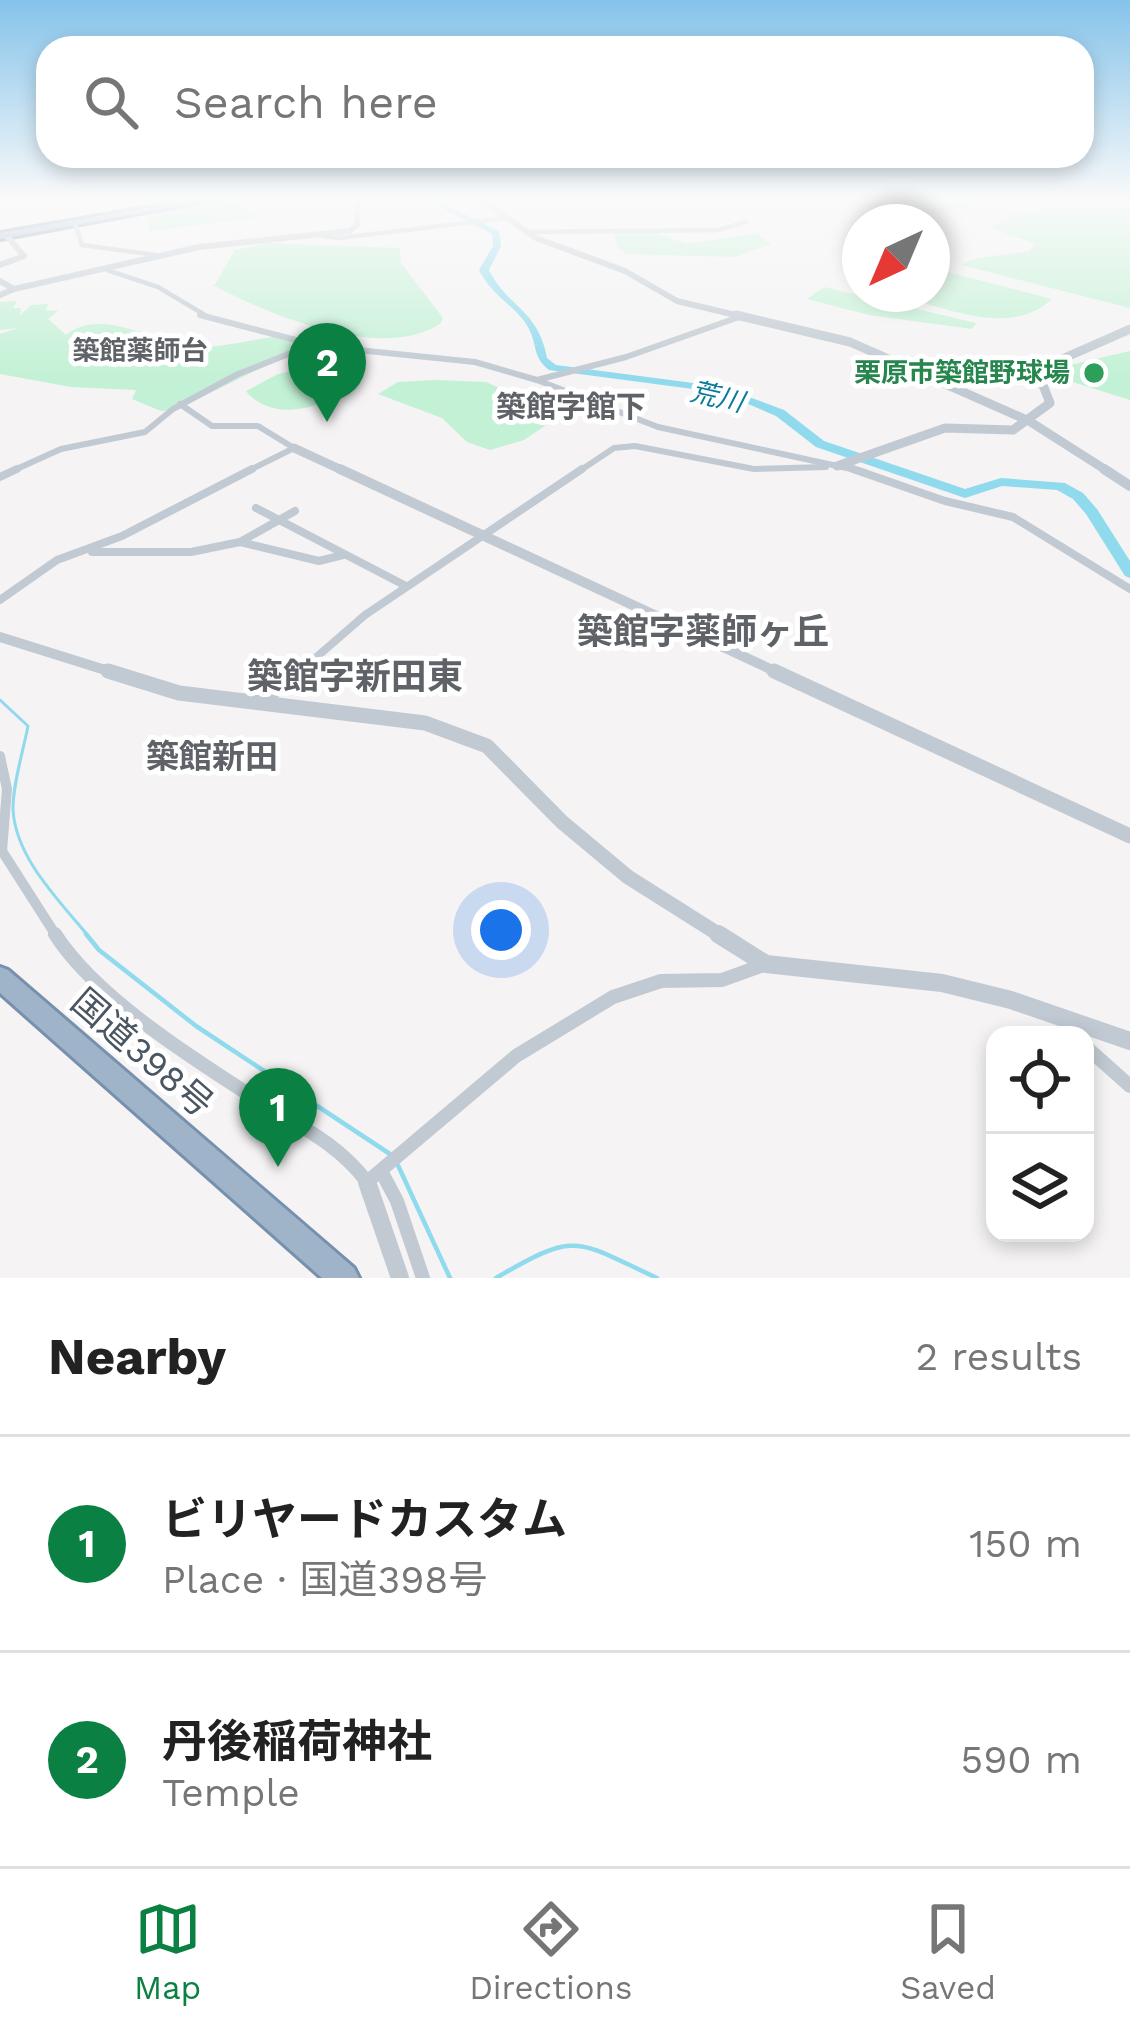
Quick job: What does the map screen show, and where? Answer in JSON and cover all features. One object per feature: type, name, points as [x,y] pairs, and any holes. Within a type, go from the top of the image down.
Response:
[{"type":"highway","name":"国道398号","points":[[0,978],[344,1278]]},
{"type":"street","points":[[0,295],[156,258]]},
{"type":"street","points":[[591,258],[677,301],[850,342],[1029,421],[1130,486]]},
{"type":"street","points":[[107,270],[162,289],[202,316],[329,347],[475,362],[537,380],[658,427],[881,476],[945,501],[1013,517],[1130,589]]},
{"type":"street","points":[[0,281],[14,289]]},
{"type":"street","points":[[537,380],[739,317]]},
{"type":"street","points":[[266,701],[342,632],[614,448],[626,445],[754,469],[837,466],[932,431],[1013,430],[1050,403],[1037,370],[1130,329]]},
{"type":"street","points":[[0,476],[62,449],[145,432],[156,417],[180,404],[298,350],[329,347]]},
{"type":"street","points":[[180,404],[212,426],[257,427],[1130,836]]},
{"type":"street","points":[[0,600],[33,572],[122,536],[294,448]]},
{"type":"street","points":[[256,508],[406,586]]},
{"type":"street","points":[[74,554],[122,549],[191,552],[239,542],[295,511]]},
{"type":"street","points":[[239,542],[319,560],[343,555]]},
{"type":"street","points":[[0,637],[179,693],[425,723],[488,746],[562,822],[628,877],[766,964]]},
{"type":"street","points":[[0,756],[8,770],[2,851],[73,962],[106,992],[214,1070],[378,1174],[397,1201],[423,1278]]},
{"type":"street","points":[[378,1174],[516,1056],[613,997],[661,981],[722,980],[766,964],[942,982],[1130,1041]]},
{"type":"street","points":[[1046,1012],[1062,1026]]},
{"type":"street","points":[[1094,1054],[1130,1086]]},
{"type":"street","points":[[378,1174],[400,1278]]},
{"type":"green space","points":[[231,258],[401,258],[443,318],[440,324],[415,334],[357,336],[295,321],[214,286]]},
{"type":"green space","points":[[1130,258],[1130,308],[961,265],[973,259]]},
{"type":"green space","points":[[950,273],[1052,299],[1015,317],[951,311]]},
{"type":"green space","points":[[824,287],[842,291],[842,308],[807,299]]},
{"type":"green space","points":[[17,301],[13,308],[21,308],[20,315],[31,305],[48,304],[46,310],[58,311],[48,319],[66,335],[95,324],[193,346],[287,336],[303,347],[178,409],[161,411],[132,399],[136,390],[71,387],[0,374],[0,334],[18,328],[0,330],[0,302]]},
{"type":"green space","points":[[857,312],[930,312],[976,323],[972,329]]},
{"type":"green space","name":"栗原市築館野球場","points":[[1130,351],[1130,400],[1060,378],[1057,368]]},
{"type":"green space","points":[[334,362],[344,365],[340,390],[306,408],[267,406],[246,391],[278,374]]},
{"type":"green space","points":[[398,382],[486,382],[551,411],[555,419],[524,440],[490,450],[467,442],[442,418],[378,394]]},
{"type":"waterway","name":"荒川","points":[[491,258],[484,270],[491,284],[526,317],[539,341],[542,359],[553,368],[693,386],[745,399],[780,413],[820,444],[965,494],[1001,482],[1060,486],[1092,512],[1130,573]]},
{"type":"waterway","points":[[0,700],[28,726],[13,799],[22,845],[41,878],[89,937]]},
{"type":"waterway","points":[[86,934],[99,950],[196,1026],[390,1154]]},
{"type":"waterway","points":[[396,1161],[450,1278]]},
{"type":"waterway","points":[[496,1278],[544,1252],[576,1246],[609,1255],[657,1278]]},
{"type":"place","name":"栗原市築館野球場","points":[[1094,373]]},
{"type":"place","name":"丹後稲荷神社","points":[[327,422]]},
{"type":"place","name":"ビリヤードカスタム","points":[[278,1167]]},
{"type":"district","name":"築館薬師台","points":[[140,351]]},
{"type":"district","name":"築館字館下","points":[[571,406]]},
{"type":"district","name":"築館字薬師ヶ丘","points":[[703,632]]},
{"type":"district","name":"築館字新田東","points":[[355,677]]},
{"type":"district","name":"築館新田","points":[[212,756]]}]
